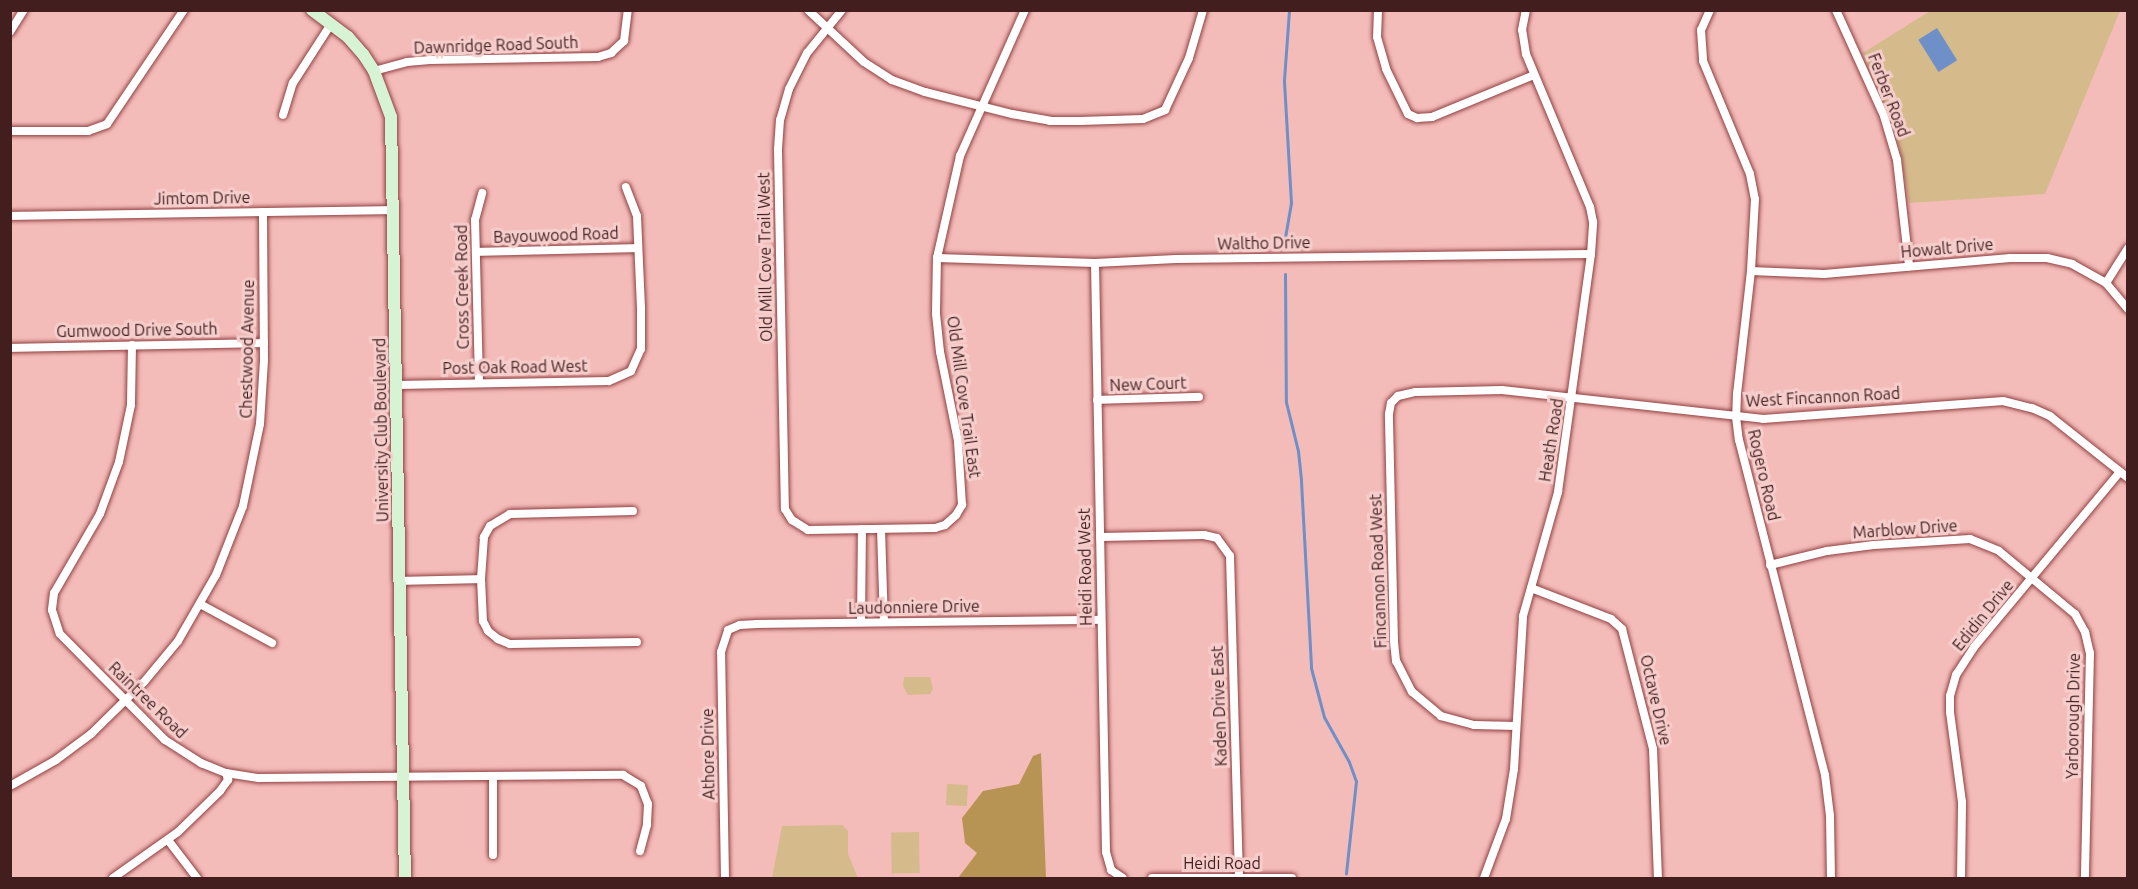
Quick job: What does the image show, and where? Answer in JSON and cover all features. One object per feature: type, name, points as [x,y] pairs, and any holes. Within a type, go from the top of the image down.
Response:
[{"type":"street","points":[[10,32],[24,10]]},
{"type":"street","points":[[10,131],[88,131],[107,124],[184,10]]},
{"type":"street","name":"University Club Boulevard","points":[[312,10],[331,24],[363,54],[374,71],[391,117],[405,879]]},
{"type":"street","name":"Dawnridge Road South","points":[[374,71],[407,62],[430,60],[598,57],[617,49],[626,34],[628,10]]},
{"type":"street","points":[[808,10],[864,62],[892,80],[925,92],[1050,121],[1143,119],[1165,110],[1189,58],[1203,10]]},
{"type":"street","name":"Old Mill Cove Trail West","points":[[842,10],[807,53],[789,89],[780,120],[778,150],[785,509],[792,520],[808,530],[862,529]]},
{"type":"street","name":"Old Mill Cove Trail East","points":[[881,529],[935,528],[945,525],[956,515],[964,498],[958,441],[940,352],[936,313],[937,258],[960,156],[1025,10]]},
{"type":"street","points":[[1378,10],[1377,38],[1386,69],[1408,114],[1417,118],[1432,117],[1534,75]]},
{"type":"street","name":"Heath Road","points":[[1484,879],[1506,819],[1514,770],[1524,616],[1558,492],[1573,397],[1593,222],[1590,207],[1534,75],[1522,30],[1526,10]]},
{"type":"street","name":"Rogero Road","points":[[1710,10],[1701,30],[1702,61],[1750,174],[1755,199],[1751,270],[1736,417],[1738,440],[1825,775],[1830,816],[1831,879]]},
{"type":"street","name":"Ferber Road","points":[[1836,10],[1884,116],[1899,176],[1910,266]]},
{"type":"street","points":[[283,115],[293,83],[331,24]]},
{"type":"street","points":[[626,187],[637,216],[637,248]]},
{"type":"street","name":"Cross Creek Road","points":[[479,382],[475,220],[482,193]]},
{"type":"street","name":"Jimtom Drive","points":[[10,216],[394,210]]},
{"type":"street","name":"Chestwood Avenue","points":[[10,786],[56,760],[91,734],[126,701],[168,654],[200,604],[235,528],[249,483],[260,424],[264,343],[263,212]]},
{"type":"street","name":"Bayouwood Road","points":[[476,252],[637,248]]},
{"type":"street","name":"Post Oak Road West","points":[[397,385],[609,381],[631,370],[641,350],[637,248]]},
{"type":"street","points":[[2106,283],[2127,248]]},
{"type":"street","name":"Waltho Drive","points":[[937,258],[1095,262],[1591,254]]},
{"type":"street","name":"Howalt Drive","points":[[1751,270],[1824,274],[2010,258],[2047,258],[2072,264],[2106,283],[2127,309]]},
{"type":"street","name":"Heidi Road West","points":[[1095,262],[1106,852],[1111,870],[1123,879]]},
{"type":"street","name":"Gumwood Drive South","points":[[10,348],[264,343]]},
{"type":"street","name":"Raintree Road","points":[[132,345],[131,405],[119,462],[100,514],[61,578],[52,603],[54,620],[60,634],[126,701],[180,752],[226,772],[259,778],[615,774],[631,779],[641,786],[648,804],[648,825],[640,851]]},
{"type":"street","name":"West Fincannon Road","points":[[1391,402],[1398,396],[1408,393],[1502,390],[1736,417],[1763,418],[2003,401],[2032,408],[2050,416],[2127,478]]},
{"type":"street","name":"New Court","points":[[1097,400],[1199,397]]},
{"type":"street","name":"Fincannon Road West","points":[[1391,402],[1389,438],[1396,661],[1412,692],[1441,716],[1474,725],[1516,726]]},
{"type":"street","name":"Edidin Drive","points":[[1961,879],[1962,802],[1950,712],[1954,682],[1974,647],[2120,472]]},
{"type":"street","points":[[633,511],[510,514],[489,526],[484,537],[481,579],[483,621],[498,639],[510,644],[638,642]]},
{"type":"street","points":[[861,622],[862,529],[881,529],[884,622]]},
{"type":"street","name":"Kaden Drive East","points":[[1100,537],[1204,534],[1217,538],[1230,556],[1239,877]]},
{"type":"street","name":"Marblow Drive","points":[[1770,565],[1827,551],[1874,544],[1970,539],[2000,551],[2033,577]]},
{"type":"street","name":"Yarborough Drive","points":[[2033,577],[2075,614],[2088,640],[2090,685],[2085,879]]},
{"type":"street","points":[[400,581],[481,579]]},
{"type":"street","name":"Octave Drive","points":[[1532,588],[1611,619],[1622,629],[1653,749],[1658,879]]},
{"type":"street","points":[[200,604],[272,643]]},
{"type":"street","name":"Laudonniere Drive","points":[[728,630],[740,625],[757,624],[1101,620]]},
{"type":"street","name":"Athore Drive","points":[[725,879],[721,652],[728,630]]},
{"type":"street","points":[[113,879],[168,840],[220,791],[228,780],[226,772]]},
{"type":"street","points":[[493,776],[493,855]]},
{"type":"street","points":[[168,840],[196,879]]},
{"type":"street","name":"Heidi Road","points":[[1152,879],[1239,877],[1292,879]]},
{"type":"shaded area","points":[[1930,11],[2120,11],[2045,194],[1909,203],[1900,148],[1863,53]]},
{"type":"shaded area","points":[[904,677],[930,677],[933,689],[930,694],[908,695],[903,686]]},
{"type":"shaded area","points":[[1041,753],[1046,878],[958,878],[977,853],[965,843],[962,818],[983,791],[1019,784],[1033,756]]},
{"type":"shaded area","points":[[947,784],[968,785],[967,806],[946,805]]},
{"type":"shaded area","points":[[842,825],[848,831],[848,854],[858,878],[772,878],[782,826]]},
{"type":"shaded area","points":[[891,832],[919,832],[920,873],[892,873]]},
{"type":"water","points":[[1937,28],[1957,60],[1938,72],[1918,40]]},
{"type":"waterway","points":[[1284,243],[1291,203],[1284,80],[1289,10]]},
{"type":"waterway","points":[[1285,274],[1286,402],[1298,451],[1301,481],[1311,668],[1324,717],[1349,762],[1356,781],[1346,873]]}]
